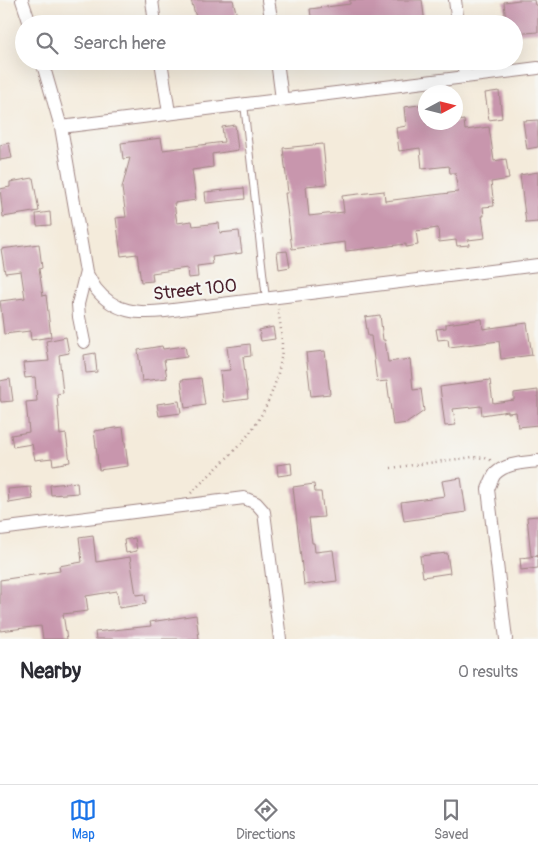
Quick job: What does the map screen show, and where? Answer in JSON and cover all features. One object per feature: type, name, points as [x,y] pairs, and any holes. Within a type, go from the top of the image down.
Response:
[{"type":"street","points":[[22,0],[27,15]]},
{"type":"street","points":[[152,0],[154,15]]},
{"type":"street","points":[[268,0],[270,15]]},
{"type":"street","points":[[456,0],[457,15]]},
{"type":"street","points":[[523,70],[538,68]]},
{"type":"street","name":"Street 100","points":[[45,70],[61,127],[86,272],[102,296],[110,303],[127,311],[156,312],[538,265]]},
{"type":"street","points":[[162,70],[169,114]]},
{"type":"street","points":[[277,70],[282,100]]},
{"type":"street","points":[[464,70],[465,76]]},
{"type":"street","points":[[61,127],[520,70]]},
{"type":"street","points":[[84,342],[78,304],[86,272]]},
{"type":"street","points":[[506,639],[488,489],[494,475],[505,467],[538,462]]},
{"type":"street","points":[[0,529],[244,498],[256,503],[264,512],[280,639]]},
{"type":"lane","points":[[244,104],[272,298]]},
{"type":"path","points":[[177,507],[244,440],[264,410],[277,376],[282,349],[282,335],[272,298]]},
{"type":"path","points":[[391,468],[473,457],[485,458],[505,467]]},
{"type":"building","points":[[191,0],[233,0],[237,15],[195,15]]},
{"type":"building","points":[[350,0],[422,0],[424,15],[311,15],[310,9],[350,4]]},
{"type":"building","points":[[534,0],[535,5],[538,5],[538,32],[523,33],[523,15],[505,15],[504,2]]},
{"type":"building","points":[[499,91],[502,118],[489,120],[485,93]]},
{"type":"building","points":[[418,105],[418,130],[463,130],[464,120],[465,130],[489,127],[494,161],[506,159],[509,179],[491,182],[494,206],[483,207],[484,216],[482,216],[485,238],[468,240],[469,245],[457,246],[456,240],[439,242],[438,228],[416,231],[418,245],[406,247],[406,244],[346,251],[345,242],[292,249],[285,193],[288,193],[283,148],[323,144],[327,184],[306,186],[309,216],[344,212],[342,196],[384,191],[385,201],[458,192],[455,173],[450,173],[449,166],[422,169],[420,148],[399,151],[396,128],[406,126],[404,107]]},
{"type":"building","points":[[538,120],[538,147],[527,149],[523,121]]},
{"type":"building","points":[[235,125],[238,150],[212,154],[213,167],[192,170],[196,200],[174,203],[177,223],[192,221],[193,226],[219,223],[220,233],[239,231],[242,253],[212,257],[213,264],[197,266],[198,277],[188,278],[187,268],[152,273],[153,281],[141,282],[137,254],[121,256],[116,218],[126,217],[122,188],[130,158],[123,159],[121,143],[161,138],[163,150],[224,142],[222,127]]},
{"type":"building","points":[[9,143],[12,158],[0,160],[0,145]]},
{"type":"building","points":[[538,172],[538,222],[526,223],[520,175]]},
{"type":"building","points":[[33,178],[39,211],[3,217],[0,189],[10,187],[10,182]]},
{"type":"building","points":[[244,188],[245,199],[206,203],[205,192]]},
{"type":"building","points":[[50,212],[51,225],[37,226],[36,214]]},
{"type":"building","points":[[39,244],[42,268],[39,269],[43,296],[46,295],[51,337],[31,340],[30,331],[4,334],[0,301],[25,298],[21,271],[5,273],[1,249]]},
{"type":"building","points":[[287,251],[290,267],[279,269],[277,252]]},
{"type":"building","points":[[380,315],[388,362],[410,359],[413,390],[421,389],[424,411],[407,423],[393,425],[387,381],[377,382],[371,336],[368,336],[365,317]]},
{"type":"building","points":[[482,319],[483,329],[527,323],[532,355],[501,359],[499,341],[449,347],[448,339],[438,340],[436,329],[446,328],[446,324]]},
{"type":"building","points":[[273,327],[275,339],[261,341],[259,330]]},
{"type":"building","points":[[66,337],[69,353],[59,355],[63,393],[57,394],[60,435],[66,434],[70,462],[53,465],[52,458],[35,460],[32,444],[13,447],[11,435],[29,432],[26,402],[37,401],[35,377],[25,378],[23,363],[49,361],[46,341]]},
{"type":"building","points":[[250,344],[251,356],[243,357],[248,399],[223,402],[220,371],[230,370],[227,347]]},
{"type":"building","points":[[162,346],[163,349],[185,346],[187,357],[164,360],[167,378],[142,381],[138,350]]},
{"type":"building","points":[[325,351],[330,394],[311,396],[306,353]]},
{"type":"building","points":[[95,353],[97,372],[86,373],[84,355]]},
{"type":"building","points":[[201,378],[205,405],[185,408],[181,380]]},
{"type":"building","points":[[10,379],[13,401],[1,402],[0,381]]},
{"type":"building","points":[[490,380],[493,403],[514,400],[514,393],[538,390],[538,425],[518,427],[516,412],[508,413],[508,411],[482,415],[481,406],[453,409],[456,425],[445,426],[440,387]]},
{"type":"building","points":[[179,401],[181,413],[159,416],[157,404]]},
{"type":"building","points":[[123,427],[128,466],[99,470],[94,431]]},
{"type":"building","points":[[291,463],[292,474],[278,476],[277,465]]},
{"type":"building","points":[[461,478],[466,512],[404,521],[401,502],[445,496],[442,481]]},
{"type":"building","points":[[77,482],[78,493],[51,495],[50,485]]},
{"type":"building","points":[[314,484],[315,492],[321,492],[324,517],[309,518],[312,543],[314,543],[315,552],[333,550],[337,581],[304,585],[293,487]]},
{"type":"building","points":[[31,487],[33,499],[9,503],[8,489]]},
{"type":"building","points":[[538,516],[538,556],[531,556],[527,517]]},
{"type":"building","points":[[93,535],[96,562],[130,557],[136,595],[145,594],[146,604],[119,608],[117,591],[86,596],[88,611],[63,614],[67,639],[43,639],[41,626],[0,631],[0,580],[60,571],[59,566],[82,562],[79,537]]},
{"type":"building","points":[[135,538],[137,551],[126,553],[124,540]]},
{"type":"building","points":[[447,553],[450,573],[423,577],[420,556]]},
{"type":"building","points":[[538,556],[538,568],[521,570],[520,558]]},
{"type":"building","points":[[196,615],[199,639],[96,639],[95,632],[151,626],[150,622]]}]
